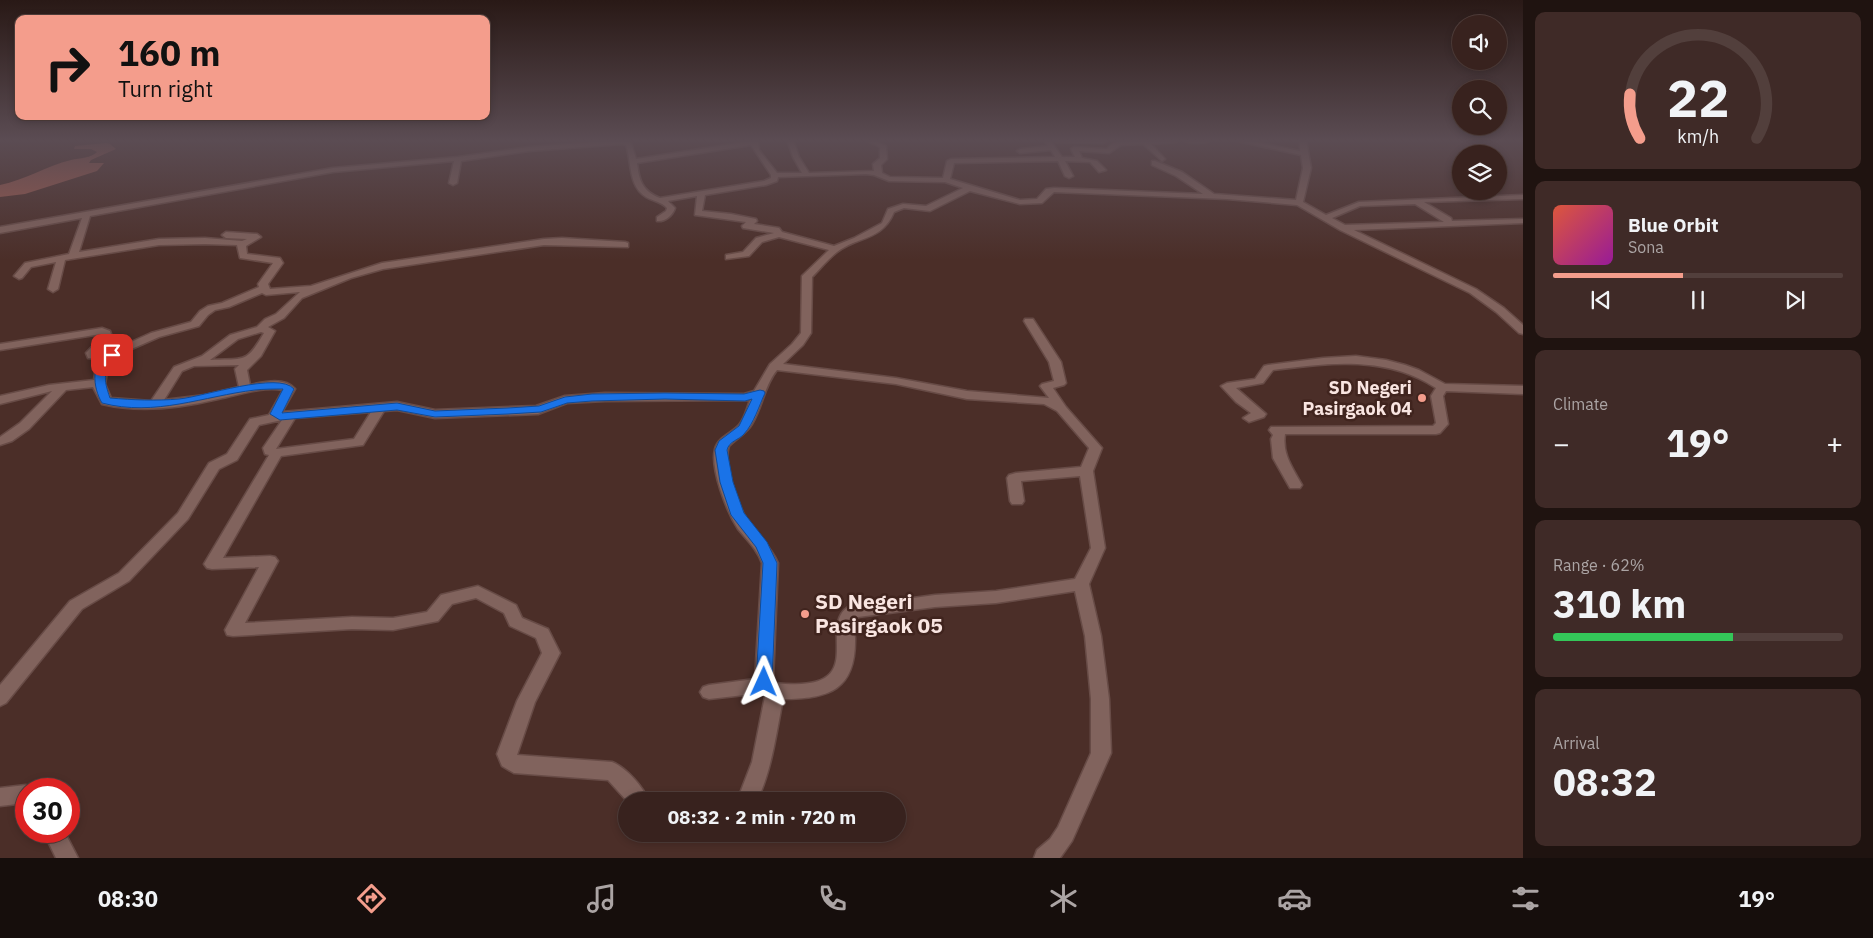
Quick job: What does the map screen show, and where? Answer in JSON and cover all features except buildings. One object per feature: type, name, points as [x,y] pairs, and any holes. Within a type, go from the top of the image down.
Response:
[{"type":"street","points":[[0,230],[277,180]]},
{"type":"street","points":[[637,180],[640,190],[646,196],[667,203],[671,208],[670,212],[660,219]]},
{"type":"street","points":[[659,200],[771,180]]},
{"type":"street","points":[[946,180],[1006,199],[1027,202],[1039,201],[1049,191],[1054,190],[1212,196],[1299,203],[1343,228],[1473,292],[1500,310],[1523,331]]},
{"type":"street","points":[[1188,180],[1212,196]]},
{"type":"street","points":[[1299,203],[1304,180]]},
{"type":"street","points":[[752,792],[760,768],[770,688],[763,679],[770,563],[762,546],[738,515],[721,456],[722,445],[744,427],[774,366],[788,354],[805,334],[807,329],[806,279],[834,249],[857,240],[885,224],[891,211],[903,206],[927,209],[970,188]]},
{"type":"street","points":[[702,192],[698,213],[731,216],[753,221],[746,226],[776,230],[779,234],[834,249]]},
{"type":"street","points":[[1325,218],[1359,204],[1523,197]]},
{"type":"street","points":[[1418,201],[1447,219],[1448,224]]},
{"type":"street","points":[[73,257],[87,214]]},
{"type":"street","points":[[1343,228],[1523,221]]},
{"type":"street","points":[[729,257],[746,254],[759,240],[779,234]]},
{"type":"street","points":[[19,276],[28,265],[152,243],[172,243],[204,241],[232,242],[242,245],[257,237],[211,235],[188,237],[172,243]]},
{"type":"street","points":[[156,403],[175,372],[181,367],[206,358],[234,338],[261,329],[269,321],[280,316],[299,296],[315,288],[382,266],[536,243],[562,240],[625,245]]},
{"type":"street","points":[[242,245],[242,256],[252,260],[268,258],[276,260],[278,263],[263,284],[266,292],[315,288]]},
{"type":"street","points":[[53,290],[61,259]]},
{"type":"street","points":[[264,288],[225,305],[212,308],[204,313],[195,324],[142,340],[112,355],[102,367],[99,384],[106,401],[122,403],[188,401],[263,386],[288,387],[275,414],[284,416]]},
{"type":"street","points":[[1029,321],[1055,362],[1060,383],[1046,386],[1096,447],[1086,471],[1098,548],[1096,556],[1086,569],[1081,584],[1093,636],[1100,699],[1100,754],[1065,834],[1058,846],[1045,858]]},
{"type":"street","points":[[245,389],[241,369],[256,354],[270,331],[261,329]]},
{"type":"street","points":[[0,346],[102,331],[107,337],[91,353],[92,356],[112,355]]},
{"type":"street","points":[[1249,418],[1260,414],[1227,386],[1254,383],[1258,381],[1268,368],[1325,360],[1368,360],[1387,363],[1420,375],[1442,387],[1523,390]]},
{"type":"street","points":[[193,364],[248,361]]},
{"type":"street","points":[[774,366],[888,380],[962,395],[1047,401],[1057,404],[1064,410]]},
{"type":"street","points":[[0,408],[6,398],[64,386],[99,384]]},
{"type":"street","points":[[0,441],[5,440],[30,421],[64,386]]},
{"type":"street","points":[[1295,486],[1280,458],[1276,439],[1280,435],[1275,430],[1439,429],[1442,426],[1442,416],[1437,396],[1442,387]]},
{"type":"street","points":[[0,698],[76,605],[124,577],[183,516],[214,466],[232,457],[254,422],[284,416],[380,408],[401,407],[435,414],[541,409],[565,400],[605,397],[745,398],[760,393]]},
{"type":"street","points":[[284,416],[269,448],[270,451],[276,453],[358,442],[380,408]]},
{"type":"street","points":[[276,453],[212,564],[270,561],[233,630],[352,622],[393,624],[432,617],[447,599],[478,592],[510,609],[516,622],[542,634],[551,653],[526,701],[507,754],[509,760],[514,764],[612,771],[631,792]]},
{"type":"street","points":[[1017,501],[1014,478],[1016,477],[1086,471]]},
{"type":"street","points":[[709,692],[770,688],[820,689],[831,685],[838,679],[845,661],[847,618],[854,611],[927,602],[996,597],[1081,584]]},
{"type":"street","points":[[0,797],[15,795]]},
{"type":"street","points":[[59,843],[66,858]]},
{"type":"shaded area","points":[[18,180],[69,180],[25,194],[0,197],[0,185]]},
{"type":"place","name":"SD Negeri Pasirgaok 04","points":[[1422,398]]},
{"type":"place","name":"SD Negeri Pasirgaok 05","points":[[805,614]]},
{"type":"route","points":[[112,355],[104,362],[100,372],[99,384],[106,401],[139,404],[180,402],[256,386],[285,386],[289,389],[275,414],[280,416],[397,406],[435,414],[508,411],[541,409],[565,400],[592,398],[665,396],[745,398],[760,393],[747,423],[738,433],[723,443],[721,456],[738,515],[762,546],[770,563],[764,682]]}]
